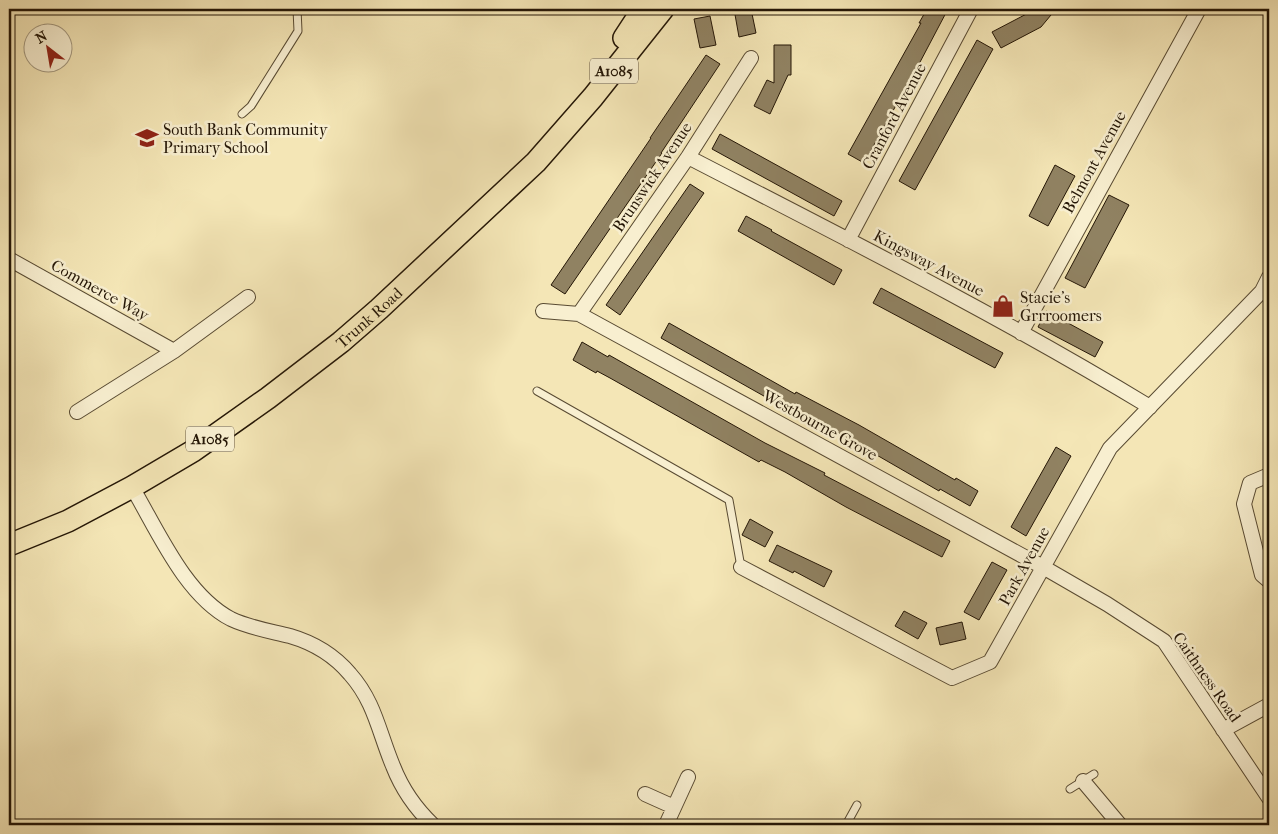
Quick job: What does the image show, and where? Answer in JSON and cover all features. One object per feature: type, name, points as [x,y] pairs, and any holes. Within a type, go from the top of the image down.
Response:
[{"type":"main road","name":"A1085","points":[[564,130],[643,9]]},
{"type":"main road","name":"Trunk Road","points":[[9,545],[68,520],[132,487],[193,451],[268,398],[341,342],[379,309],[536,162],[593,97],[663,9]]},
{"type":"street","name":"Cranford Avenue","points":[[848,240],[971,9]]},
{"type":"street","name":"Belmont Avenue","points":[[1021,333],[1199,9]]},
{"type":"street","name":"Brunswick Avenue","points":[[579,314],[688,156],[751,58]]},
{"type":"street","name":"Kingsway Avenue","points":[[688,156],[1084,367],[1150,407]]},
{"type":"street","name":"Commerce Way","points":[[9,259],[174,351]]},
{"type":"street","name":"Park Avenue","points":[[741,567],[952,678],[990,662],[1110,448],[1262,291],[1269,277]]},
{"type":"street","points":[[78,412],[174,351],[248,297]]},
{"type":"street","points":[[543,311],[579,314]]},
{"type":"street","name":"Westbourne Grove","points":[[579,314],[1043,567]]},
{"type":"street","points":[[1269,475],[1250,483],[1244,504],[1262,575],[1269,581]]},
{"type":"street","points":[[132,487],[180,570],[201,596],[216,610],[250,627],[291,636],[311,644],[340,663],[352,676],[372,708],[400,783],[421,814],[433,825]]},
{"type":"street","name":"Caithness Road","points":[[1043,567],[1107,604],[1164,641],[1269,798]]},
{"type":"street","points":[[1223,730],[1269,705]]},
{"type":"street","points":[[666,825],[688,777]]},
{"type":"street","points":[[1088,778],[1120,825]]},
{"type":"street","points":[[645,794],[674,807]]},
{"type":"lane","points":[[242,114],[251,106],[298,31],[297,9]]},
{"type":"lane","points":[[537,391],[729,500],[741,567]]},
{"type":"lane","points":[[1070,790],[1088,778]]},
{"type":"lane","points":[[846,825],[857,805]]},
{"type":"building","points":[[734,9],[751,9],[756,33],[739,37]]},
{"type":"building","points":[[927,9],[948,9],[864,163],[848,154]]},
{"type":"building","points":[[1036,9],[1056,9],[1041,27],[1001,48],[992,32]]},
{"type":"building","points":[[710,16],[716,45],[700,48],[694,19]]},
{"type":"building","points":[[977,40],[993,49],[915,190],[899,181]]},
{"type":"building","points":[[774,45],[791,45],[791,75],[788,75],[770,114],[754,106],[767,80],[774,83]]},
{"type":"building","points":[[706,55],[720,64],[662,153],[565,294],[551,285]]},
{"type":"building","points":[[720,134],[842,201],[834,216],[712,149]]},
{"type":"building","points":[[1055,165],[1075,176],[1048,226],[1029,216]]},
{"type":"building","points":[[690,184],[704,193],[620,315],[606,305]]},
{"type":"building","points":[[1109,195],[1129,205],[1085,288],[1065,278]]},
{"type":"building","points":[[746,216],[842,270],[834,285],[738,231]]},
{"type":"building","points":[[881,288],[1003,353],[995,368],[873,303]]},
{"type":"building","points":[[1046,311],[1103,342],[1095,357],[1038,327]]},
{"type":"building","points":[[669,323],[795,394],[796,392],[859,425],[955,480],[956,478],[978,491],[970,506],[940,489],[939,491],[842,435],[778,404],[661,338]]},
{"type":"building","points":[[582,342],[608,357],[609,355],[765,443],[825,473],[824,475],[950,541],[942,557],[846,507],[785,472],[761,460],[759,462],[610,378],[597,371],[596,373],[573,360]]},
{"type":"building","points":[[1056,447],[1071,456],[1026,536],[1011,527]]},
{"type":"building","points":[[750,519],[773,532],[765,547],[742,535]]},
{"type":"building","points":[[777,545],[832,571],[824,587],[794,571],[793,573],[769,561]]},
{"type":"building","points":[[992,562],[1007,570],[979,620],[964,612]]},
{"type":"building","points":[[904,611],[927,623],[918,639],[895,626]]},
{"type":"building","points":[[962,622],[966,639],[940,645],[936,628]]},
{"type":"place","name":"South Bank Community Primary School","points":[[147,138]]},
{"type":"place","name":"Stacie's Grrroomers","points":[[1003,306]]}]
